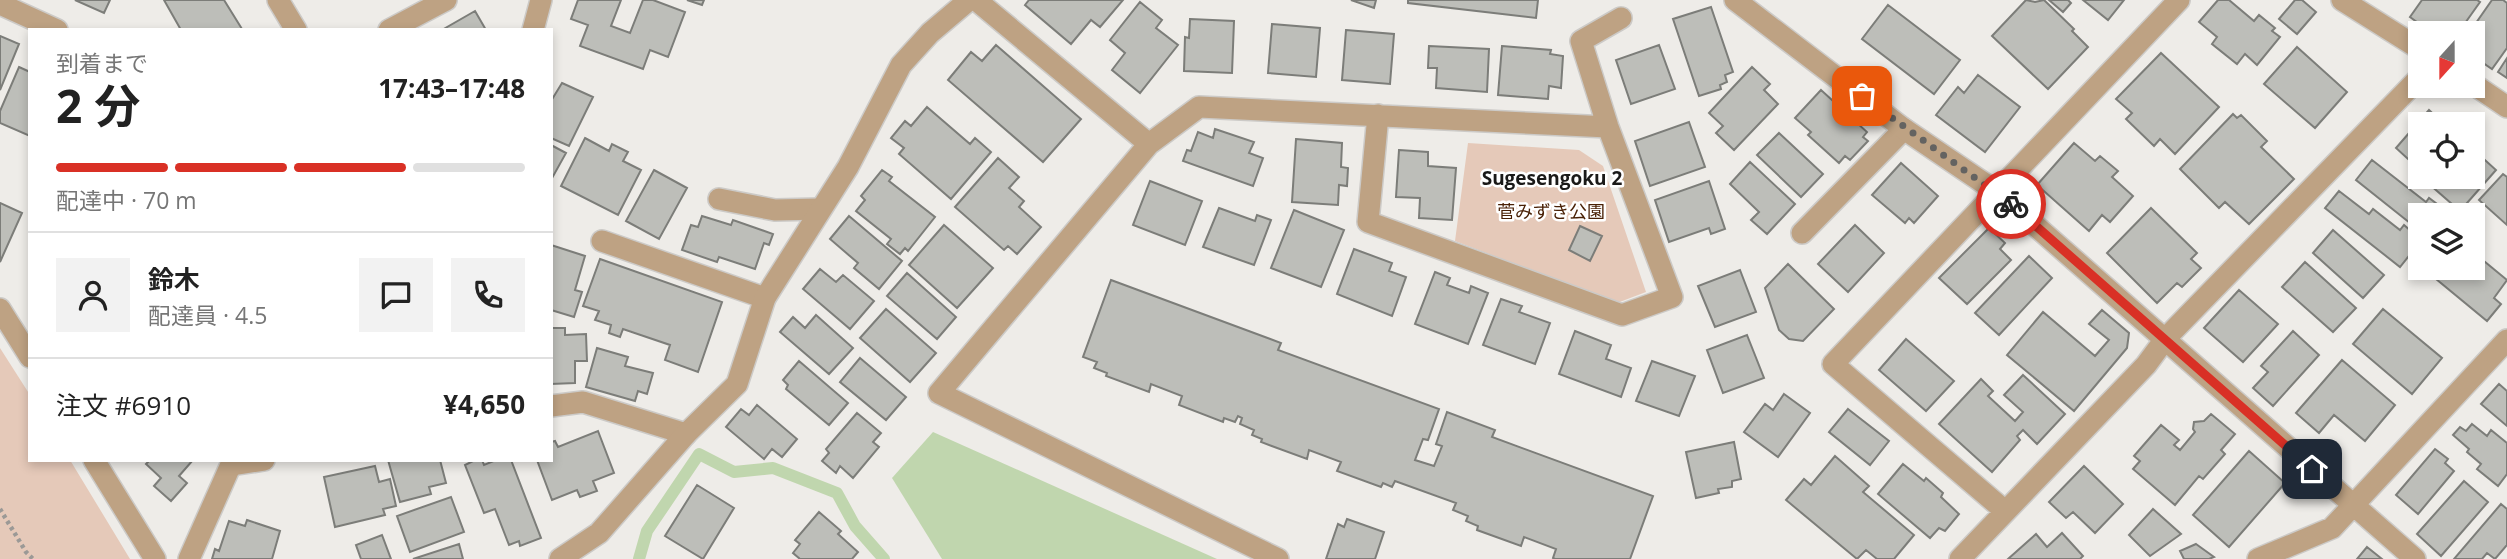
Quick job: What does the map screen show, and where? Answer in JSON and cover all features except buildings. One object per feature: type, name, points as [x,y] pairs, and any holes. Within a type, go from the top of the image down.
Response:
[{"type":"street","points":[[278,0],[295,28]]},
{"type":"street","points":[[393,28],[446,0]]},
{"type":"street","points":[[534,28],[541,0]]},
{"type":"street","points":[[560,559],[599,533],[686,434],[737,384],[765,298],[848,167],[901,65],[930,33],[969,0]]},
{"type":"street","points":[[976,0],[1149,144]]},
{"type":"street","points":[[1735,0],[1904,128],[1997,192],[2415,559]]},
{"type":"street","points":[[2005,511],[1833,364],[2179,0]]},
{"type":"street","points":[[2342,0],[2408,41]]},
{"type":"street","points":[[0,4],[53,28]]},
{"type":"street","points":[[1378,115],[1368,222],[1622,315],[1672,297],[1608,127],[1581,41],[1621,18]]},
{"type":"street","points":[[1960,559],[2146,365],[2166,338],[2408,89]]},
{"type":"street","points":[[2485,92],[2507,107]]},
{"type":"street","points":[[1278,559],[939,393],[1149,144],[1199,107],[1608,127]]},
{"type":"street","points":[[1802,233],[1904,128]]},
{"type":"street","points":[[719,200],[775,209],[820,209]]},
{"type":"street","points":[[602,241],[765,298]]},
{"type":"street","points":[[0,309],[28,353]]},
{"type":"street","points":[[2258,559],[2332,528],[2503,351]]},
{"type":"street","points":[[553,406],[583,402],[686,434]]},
{"type":"street","points":[[95,462],[155,559]]},
{"type":"street","points":[[189,559],[232,463]]},
{"type":"path","points":[[0,509],[33,559]]},
{"type":"green space","name":"菅みずき公園","points":[[1468,143],[1579,150],[1603,166],[1646,292],[1617,303],[1455,241]]},
{"type":"green space","points":[[0,348],[28,392],[28,462],[71,462],[130,559],[0,559]]},
{"type":"shaded area","points":[[933,432],[1217,559],[942,559],[892,478]]},
{"type":"waterway","points":[[639,559],[647,531],[699,454],[734,472],[773,468],[837,493],[855,526],[884,559]]},
{"type":"way so far","points":[[1862,96],[2011,204]]},
{"type":"district","name":"Sugesengoku 2","points":[[1552,178]]},
{"type":"route","points":[[2011,204],[2312,469]]}]
